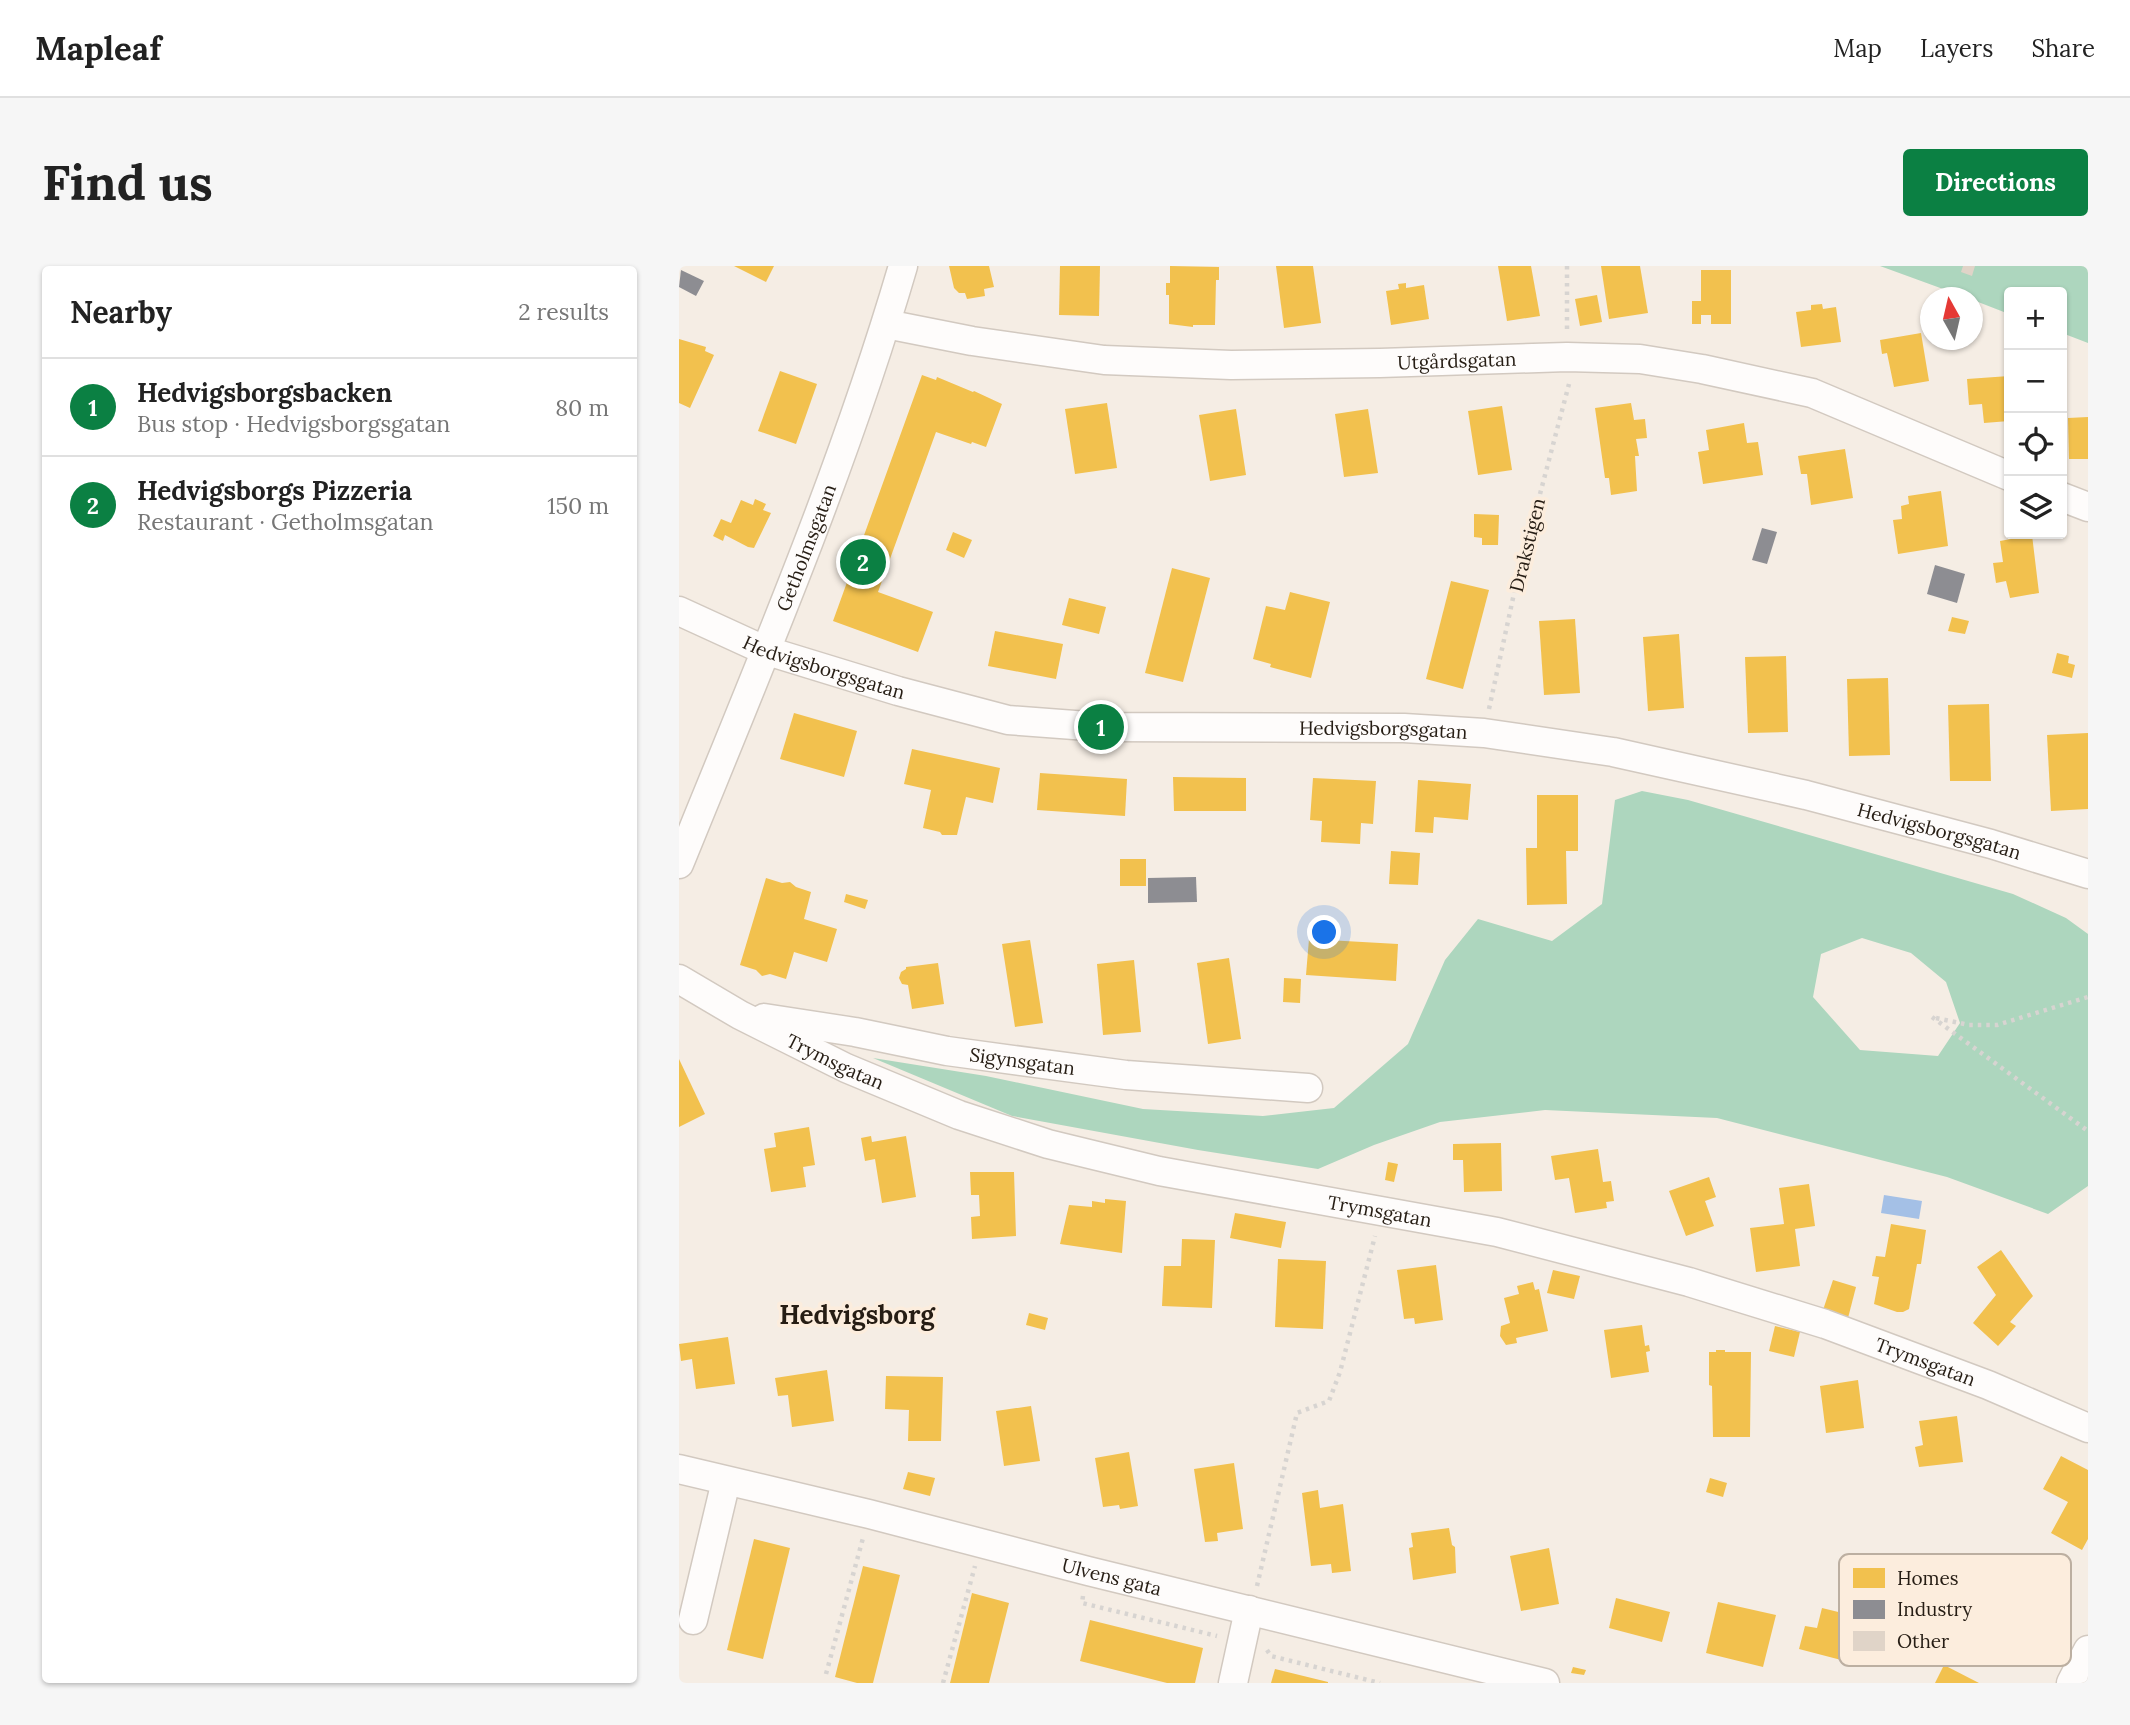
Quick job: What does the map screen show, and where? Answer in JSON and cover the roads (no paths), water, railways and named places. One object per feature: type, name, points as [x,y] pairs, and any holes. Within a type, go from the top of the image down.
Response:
[{"type":"street","name":"Getholmsgatan","points":[[679,864],[839,463],[903,266]]},
{"type":"street","name":"Utgårdsgatan","points":[[886,324],[972,341],[1104,360],[1231,365],[1572,357],[1640,359],[1702,369],[1812,393],[2007,476]]},
{"type":"street","points":[[2067,499],[2088,508]]},
{"type":"street","name":"Hedvigsborgsgatan","points":[[679,611],[764,650],[898,691],[1008,720],[1101,727],[1405,729],[1484,733],[1613,752],[1806,794],[1991,844],[2088,874]]},
{"type":"street","name":"Trymsgatan","points":[[679,979],[740,1015],[846,1068],[959,1115],[1048,1144],[1159,1171],[1497,1233],[1689,1282],[1837,1329],[1988,1385],[2088,1428]]},
{"type":"street","name":"Sigynsgatan","points":[[740,1015],[855,1032],[947,1051],[1126,1075],[1308,1088]]},
{"type":"street","name":"Ulvens gata","points":[[679,1469],[1545,1683]]},
{"type":"street","points":[[693,1620],[726,1481]]},
{"type":"street","points":[[1233,1683],[1249,1610]]},
{"type":"street","points":[[2071,1683],[2088,1650]]},
{"type":"water","points":[[1884,1195],[1922,1201],[1919,1219],[1881,1213]]},
{"type":"place","name":"Hedvigsborgs Pizzeria","points":[[863,562]]},
{"type":"place","name":"Hedvigsborgsbacken","points":[[1101,727]]},
{"type":"district","name":"Hedvigsborg","points":[[857,1315]]}]
